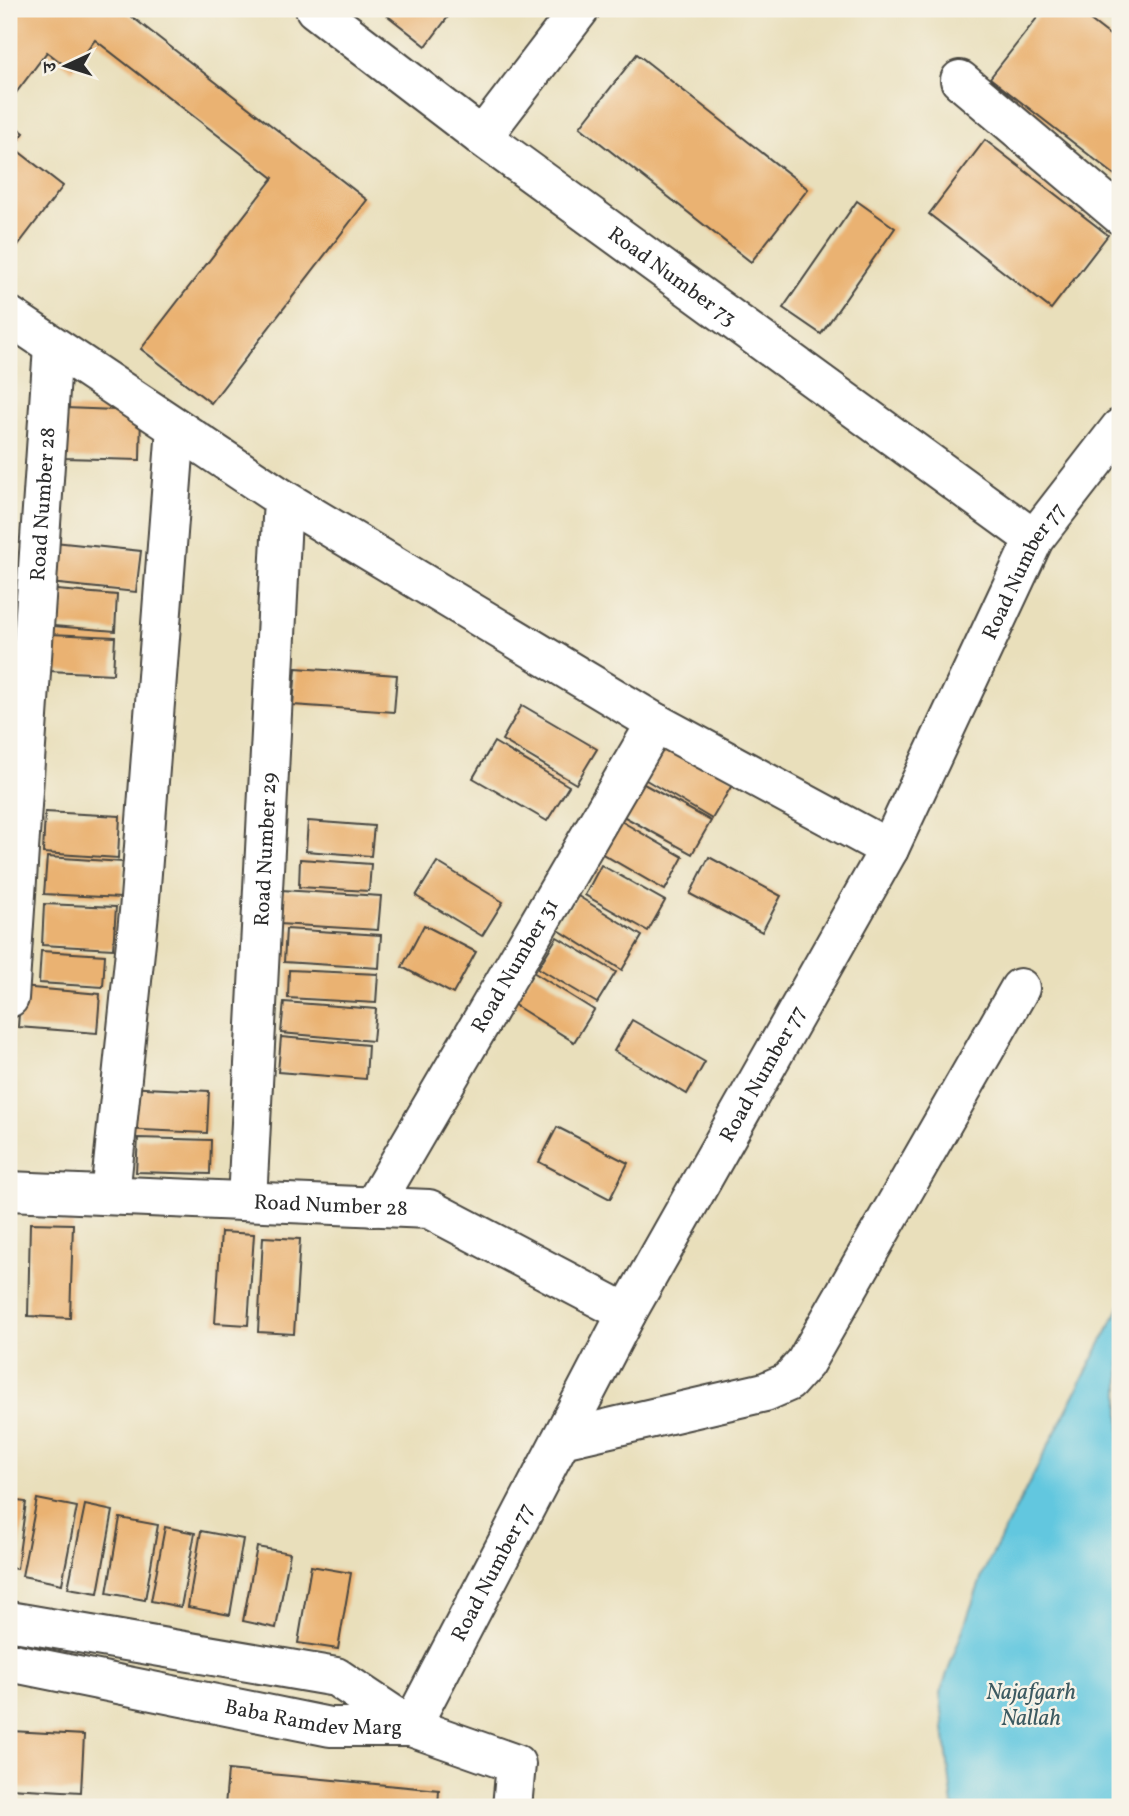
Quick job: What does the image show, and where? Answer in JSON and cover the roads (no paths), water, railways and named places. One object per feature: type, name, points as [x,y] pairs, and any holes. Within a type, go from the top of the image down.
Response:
[{"type":"street","name":"Road Number 73","points":[[315,9],[482,137],[1034,539]]},
{"type":"street","points":[[482,137],[580,9]]},
{"type":"street","points":[[960,80],[1120,215]]},
{"type":"street","points":[[9,316],[283,499],[656,723],[889,849]]},
{"type":"street","name":"Road Number 28","points":[[9,998],[17,755],[53,345]]},
{"type":"street","points":[[110,1195],[139,912],[176,428]]},
{"type":"street","name":"Road Number 77","points":[[411,1727],[627,1313],[889,849],[1034,539],[1120,428]]},
{"type":"street","name":"Road Number 29","points":[[247,1201],[283,499]]},
{"type":"street","name":"Road Number 31","points":[[373,1207],[656,723]]},
{"type":"street","points":[[562,1439],[765,1392],[788,1382],[805,1363],[1020,988]]},
{"type":"street","name":"Road Number 28","points":[[9,1191],[429,1209],[627,1313]]},
{"type":"street","name":"Baba Ramdev Marg","points":[[9,1621],[336,1677],[411,1727]]},
{"type":"street","name":"Baba Ramdev Marg","points":[[9,1662],[330,1727],[411,1727]]},
{"type":"street","points":[[411,1727],[516,1763],[512,1807]]},
{"type":"water","name":"Najafgarh Nallah","points":[[1120,1306],[1120,1807],[953,1807],[940,1693],[984,1571]]}]
